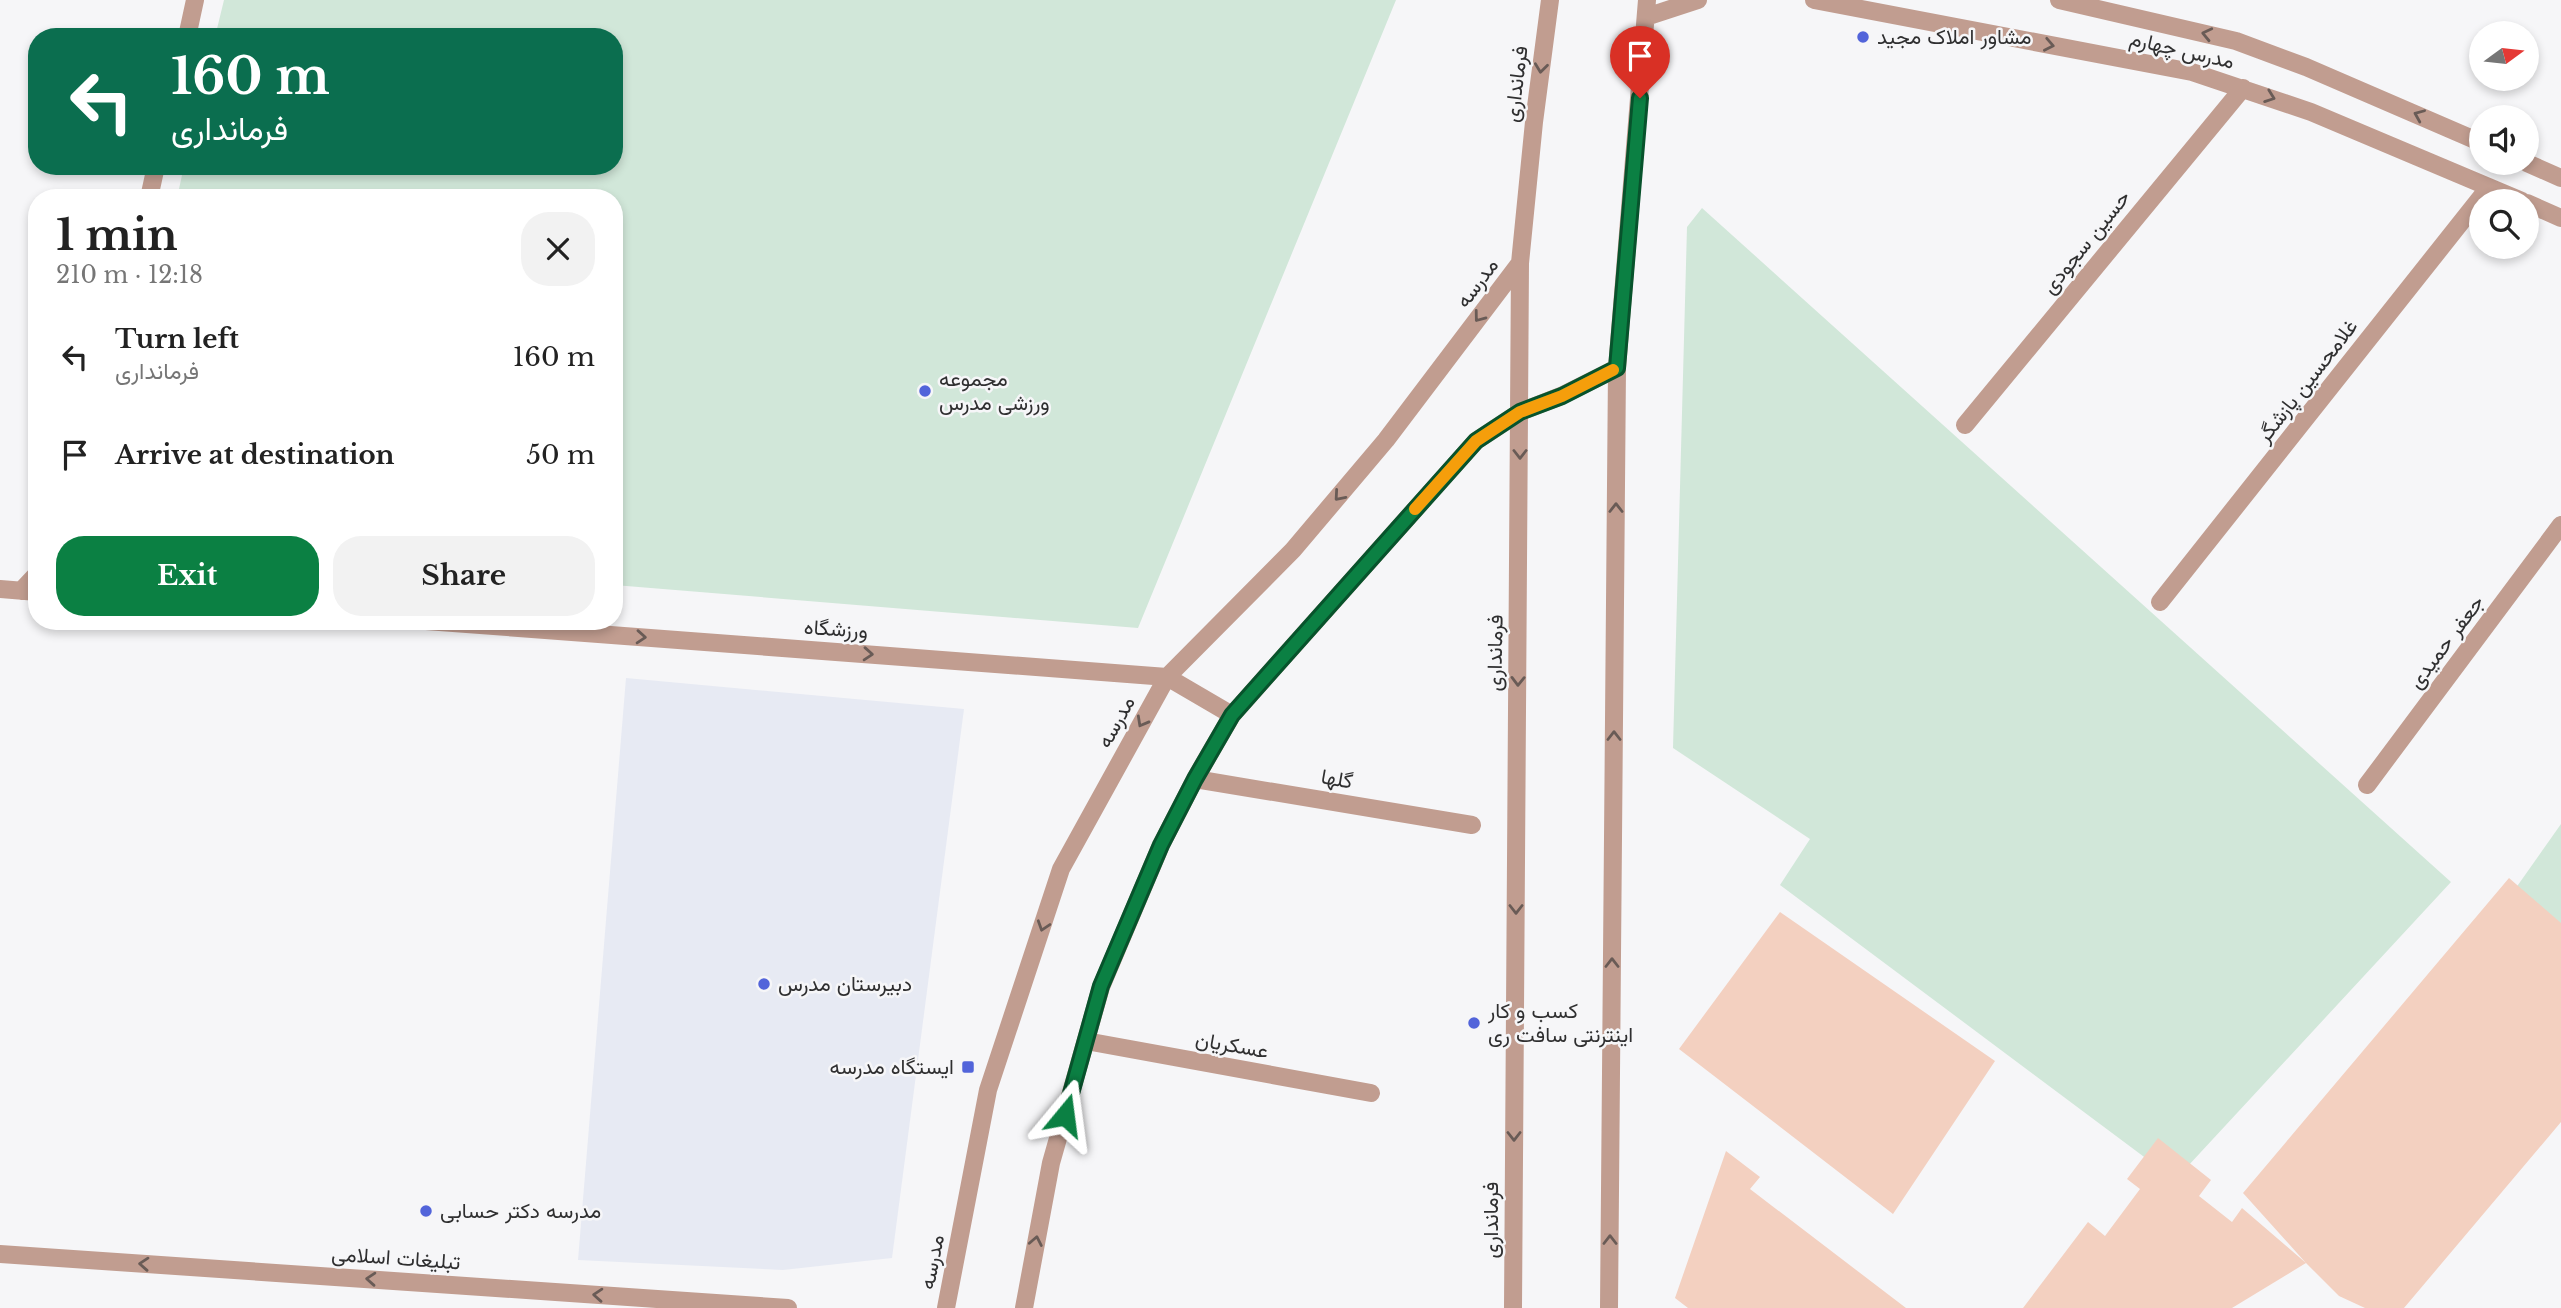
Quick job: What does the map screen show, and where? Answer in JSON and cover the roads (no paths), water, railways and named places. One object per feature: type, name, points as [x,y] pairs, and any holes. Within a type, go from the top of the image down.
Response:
[{"type":"street","points":[[189,28],[195,0]]},
{"type":"street","name":"فرمانداری","points":[[1513,1308],[1521,263],[1534,122],[1550,0]]},
{"type":"street","points":[[1609,1308],[1617,368],[1647,9],[1698,0]]},
{"type":"street","name":"مدرس چهارم","points":[[1814,0],[2192,72],[2311,112],[2494,189]]},
{"type":"street","name":"مدرس چهارم","points":[[2059,0],[2236,41],[2306,67],[2469,136]]},
{"type":"street","name":"حسین سجودی","points":[[1965,425],[2243,88]]},
{"type":"street","points":[[2539,168],[2561,178]]},
{"type":"street","name":"غلامحسین پازشگر","points":[[2160,603],[2489,187]]},
{"type":"street","name":"مدرس چهارم","points":[[2539,208],[2561,218]]},
{"type":"street","name":"مدرسه","points":[[946,1308],[988,1090],[1061,869],[1167,677],[1293,550],[1378,450],[1521,263]]},
{"type":"street","points":[[1024,1308],[1051,1163],[1101,986],[1161,845],[1232,715],[1476,441],[1520,412],[1562,396],[1617,368]]},
{"type":"street","name":"جعفر حمیدی","points":[[2367,785],[2561,525]]},
{"type":"street","points":[[0,589],[28,591]]},
{"type":"street","name":"ورزشگاه","points":[[545,630],[1167,677],[1232,715]]},
{"type":"street","name":"گلها","points":[[1195,779],[1472,825]]},
{"type":"street","name":"عسکریان","points":[[1086,1041],[1371,1093]]},
{"type":"street","name":"تبلیغات اسلامی","points":[[0,1254],[788,1308]]},
{"type":"place","name":"مشاور املاک مجید","points":[[1863,37]]},
{"type":"place","name":"مجموعه ورزشی مدرس","points":[[925,391]]},
{"type":"place","name":"دبیرستان مدرس","points":[[764,984]]},
{"type":"place","name":"کسب و کار اینترنتی سافت ری","points":[[1474,1023]]},
{"type":"place","name":"ایستگاه مدرسه","points":[[968,1067]]},
{"type":"place","name":"مدرسه دکتر حسابی","points":[[426,1211]]}]
